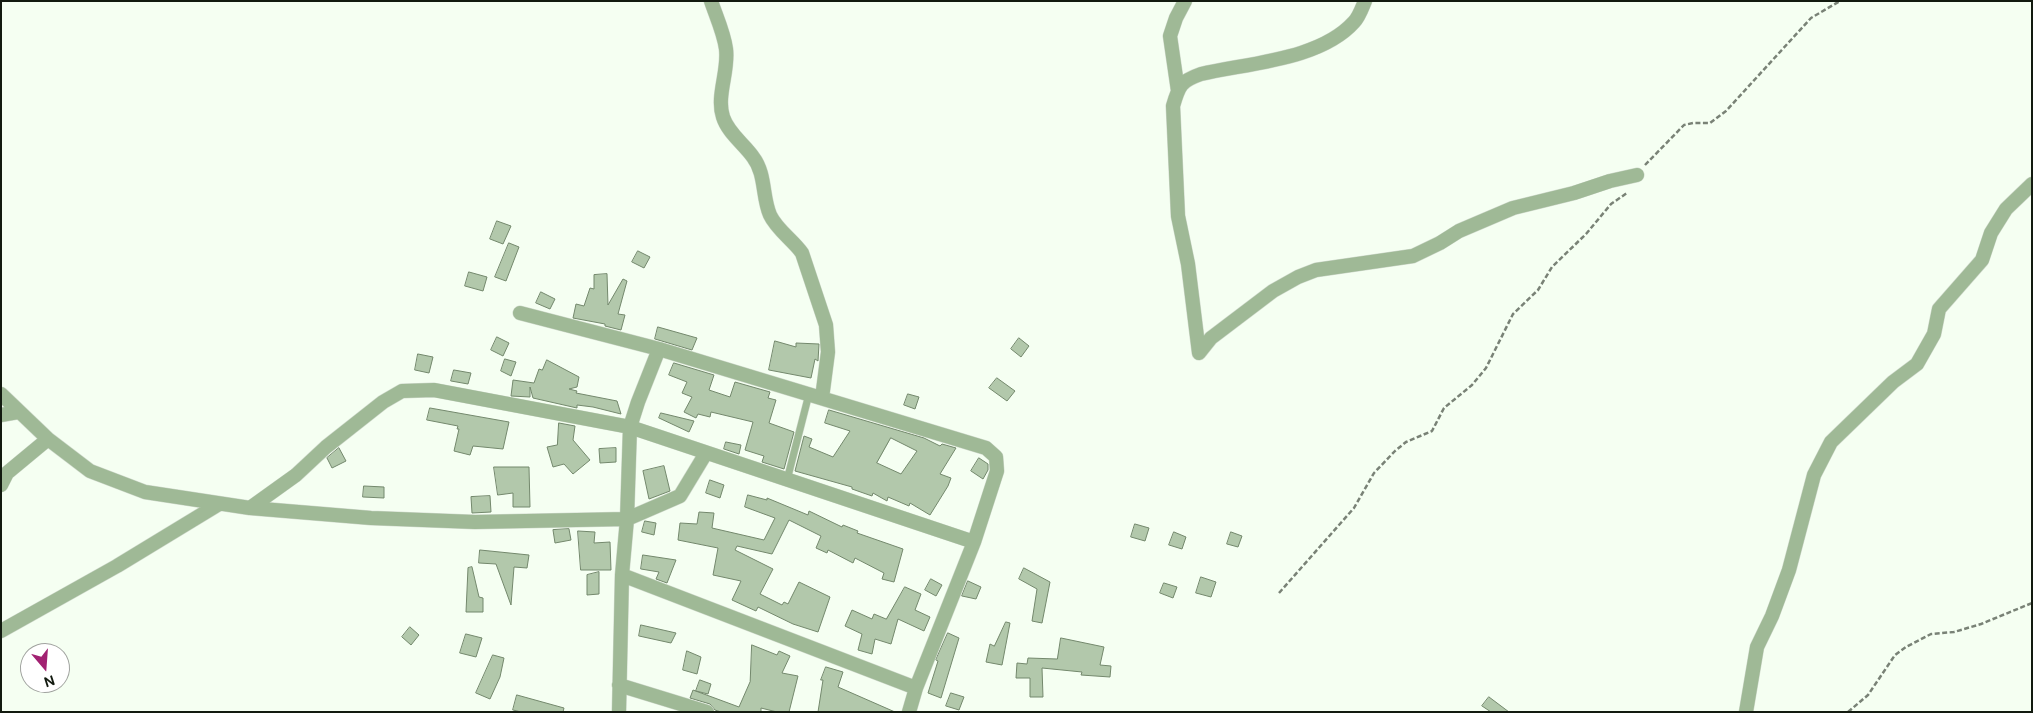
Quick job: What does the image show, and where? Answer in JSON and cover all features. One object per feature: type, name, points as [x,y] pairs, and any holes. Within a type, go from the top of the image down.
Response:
[{"type":"street","points":[[711,1],[726,49],[721,105],[724,119],[754,158],[762,175],[770,216],[802,253],[826,325],[828,352],[816,396]]},
{"type":"street","points":[[1178,91],[1170,36],[1176,18],[1185,1]]},
{"type":"street","points":[[1365,1],[1355,22],[1332,40],[1304,51],[1201,74],[1186,79],[1178,91],[1173,106],[1178,216],[1191,281],[1199,354],[1211,338],[1274,291],[1307,273],[1339,265],[1361,264],[1413,256],[1440,244],[1459,231],[1513,208],[1566,195],[1610,180],[1638,175]]},
{"type":"street","points":[[1746,712],[1757,648],[1772,616],[1789,570],[1814,475],[1831,442],[1893,382],[1917,364],[1934,334],[1939,309],[1982,260],[1990,233],[2006,209],[2032,184]]},
{"type":"street","points":[[520,313],[659,349],[816,396],[986,448],[996,457],[996,471],[974,542],[916,688],[909,712]]},
{"type":"street","points":[[619,712],[622,575],[627,519],[630,428],[659,349]]},
{"type":"street","points":[[250,508],[296,475],[326,447],[383,402],[402,392],[434,390],[630,428],[974,542]]},
{"type":"street","points":[[1,394],[48,439],[90,471],[145,492],[250,508],[371,518],[475,522],[627,519],[680,496],[706,453]]},
{"type":"street","points":[[1,414],[18,412]]},
{"type":"street","points":[[1,485],[7,473],[48,439]]},
{"type":"street","points":[[1,631],[117,566],[219,504]]},
{"type":"street","points":[[622,575],[916,688]]},
{"type":"street","points":[[619,684],[707,712]]},
{"type":"lane","points":[[787,480],[816,396]]},
{"type":"path","points":[[1279,593],[1354,508],[1374,473],[1406,442],[1432,431],[1444,408],[1472,385],[1486,368],[1513,314],[1538,290],[1552,267],[1576,246],[1611,204],[1627,193],[1652,157],[1684,125],[1710,123],[1726,111],[1811,18],[1840,1]]},
{"type":"path","points":[[1848,712],[1868,695],[1895,654],[1931,634],[1954,632],[1981,624],[2032,603]]},
{"type":"building","points":[[497,221],[511,226],[503,244],[490,239]]},
{"type":"building","points":[[509,243],[519,247],[506,281],[495,277]]},
{"type":"building","points":[[638,251],[650,257],[644,268],[632,262]]},
{"type":"building","points":[[469,272],[487,277],[483,291],[465,286]]},
{"type":"building","points":[[607,274],[608,305],[623,279],[627,281],[618,314],[625,315],[621,330],[605,326],[605,324],[573,318],[576,304],[584,306],[590,288],[594,289],[594,275]]},
{"type":"building","points":[[541,292],[555,299],[550,309],[536,303]]},
{"type":"building","points":[[658,327],[697,338],[692,350],[655,339]]},
{"type":"building","points":[[497,337],[509,343],[503,356],[491,350]]},
{"type":"building","points":[[1019,338],[1029,346],[1021,357],[1011,349]]},
{"type":"building","points":[[775,341],[796,347],[796,343],[819,344],[818,361],[815,359],[811,378],[769,370]]},
{"type":"building","points":[[418,354],[433,357],[429,373],[415,370]]},
{"type":"building","points":[[505,359],[516,362],[511,376],[501,371]]},
{"type":"building","points":[[547,360],[579,377],[577,387],[569,389],[577,391],[576,393],[617,401],[621,414],[593,407],[577,405],[577,408],[533,398],[530,387],[530,397],[511,396],[513,380],[534,383],[539,369],[542,370]]},
{"type":"building","points":[[674,363],[714,375],[709,390],[730,397],[735,382],[770,392],[768,398],[776,400],[769,423],[794,432],[784,469],[762,462],[764,456],[745,450],[753,422],[711,412],[710,417],[698,414],[696,418],[684,412],[692,397],[682,393],[687,382],[669,375]]},
{"type":"building","points":[[454,370],[471,373],[468,384],[451,381]]},
{"type":"building","points":[[997,378],[1015,391],[1007,401],[989,388]]},
{"type":"building","points":[[908,394],[919,397],[915,409],[904,405]]},
{"type":"building","points":[[430,408],[509,422],[503,449],[473,446],[470,455],[454,451],[458,426],[427,420]]},
{"type":"building","points":[[829,410],[924,438],[940,446],[942,444],[956,448],[940,474],[951,478],[948,486],[930,515],[910,503],[909,506],[888,497],[887,501],[873,493],[872,496],[852,489],[852,487],[795,471],[804,436],[812,439],[809,447],[833,457],[850,431],[825,423]],"holes":[[[891,438],[917,451],[901,474],[877,463]]]},
{"type":"building","points":[[661,413],[694,421],[689,432],[659,418]]},
{"type":"building","points":[[559,423],[575,426],[573,440],[590,460],[573,474],[564,464],[553,467],[547,447],[557,445]]},
{"type":"building","points":[[726,442],[741,445],[739,454],[724,449]]},
{"type":"building","points":[[339,448],[346,461],[332,468],[327,458]]},
{"type":"building","points":[[616,448],[616,462],[600,463],[599,449]]},
{"type":"building","points":[[979,458],[988,464],[988,470],[983,479],[971,471]]},
{"type":"building","points":[[664,466],[670,491],[649,499],[643,471]]},
{"type":"building","points":[[494,467],[529,467],[530,507],[513,507],[513,493],[498,495]]},
{"type":"building","points":[[710,480],[724,485],[720,498],[706,493]]},
{"type":"building","points":[[364,486],[384,487],[384,498],[363,497]]},
{"type":"building","points":[[748,495],[767,500],[767,498],[808,515],[809,511],[842,527],[843,525],[858,531],[857,533],[903,549],[894,582],[882,579],[884,573],[855,558],[853,563],[828,550],[827,553],[816,548],[821,536],[789,520],[772,554],[737,546],[735,550],[773,569],[760,594],[782,605],[784,602],[788,604],[799,582],[830,597],[818,632],[793,624],[758,607],[756,611],[732,600],[741,581],[713,575],[718,548],[678,540],[680,523],[697,524],[699,512],[714,513],[712,528],[764,540],[775,518],[745,507]]},
{"type":"building","points":[[490,496],[491,512],[472,513],[471,497]]},
{"type":"building","points":[[645,521],[656,523],[654,535],[642,532]]},
{"type":"building","points":[[1135,524],[1149,528],[1145,541],[1131,537]]},
{"type":"building","points":[[569,529],[571,540],[555,543],[553,530]]},
{"type":"building","points":[[578,531],[595,532],[594,543],[610,542],[611,570],[581,570]]},
{"type":"building","points":[[1174,532],[1186,537],[1182,549],[1169,545]]},
{"type":"building","points":[[1231,532],[1242,536],[1238,547],[1227,544]]},
{"type":"building","points":[[480,550],[529,555],[527,568],[514,567],[511,605],[496,564],[479,563]]},
{"type":"building","points":[[643,555],[676,560],[667,583],[656,579],[659,572],[641,569]]},
{"type":"building","points":[[472,567],[479,597],[483,598],[483,612],[466,612],[468,568]]},
{"type":"building","points":[[1024,568],[1050,582],[1042,623],[1032,621],[1037,589],[1019,579]]},
{"type":"building","points":[[599,572],[599,594],[587,595],[587,575]]},
{"type":"building","points":[[1201,577],[1216,582],[1211,597],[1196,593]]},
{"type":"building","points":[[931,579],[942,585],[936,596],[925,590]]},
{"type":"building","points":[[968,581],[981,587],[976,599],[962,596]]},
{"type":"building","points":[[1164,583],[1177,587],[1173,598],[1160,593]]},
{"type":"building","points":[[905,587],[921,594],[915,610],[930,617],[924,631],[898,619],[891,644],[875,639],[872,654],[858,650],[862,634],[845,626],[852,610],[872,619],[874,614],[886,619]]},
{"type":"building","points":[[1006,622],[1010,623],[1002,665],[986,662],[990,644],[994,646]]},
{"type":"building","points":[[641,625],[676,633],[671,643],[639,636]]},
{"type":"building","points":[[410,627],[419,635],[411,645],[402,637]]},
{"type":"building","points":[[948,633],[959,638],[941,698],[928,693],[938,661],[936,660]]},
{"type":"building","points":[[466,634],[482,638],[476,657],[460,653]]},
{"type":"building","points":[[1061,638],[1104,647],[1100,665],[1111,666],[1110,677],[1081,675],[1082,672],[1042,668],[1043,697],[1030,697],[1030,678],[1016,678],[1017,663],[1027,664],[1028,658],[1057,659]]},
{"type":"building","points":[[752,645],[777,655],[779,651],[790,656],[782,673],[798,676],[789,712],[777,712],[761,708],[761,712],[721,712],[715,710],[710,704],[690,698],[693,690],[739,707],[750,682]]},
{"type":"building","points":[[687,651],[701,657],[697,674],[683,670]]},
{"type":"building","points":[[493,655],[504,658],[500,677],[490,699],[476,693]]},
{"type":"building","points":[[826,667],[843,672],[838,687],[895,712],[818,712],[823,680],[821,680]]},
{"type":"building","points":[[700,680],[711,684],[708,694],[696,691]]},
{"type":"building","points":[[951,693],[964,697],[959,710],[946,706]]},
{"type":"building","points":[[517,695],[564,708],[563,712],[521,712],[513,710]]},
{"type":"building","points":[[1489,697],[1509,712],[1491,712],[1482,706]]}]
